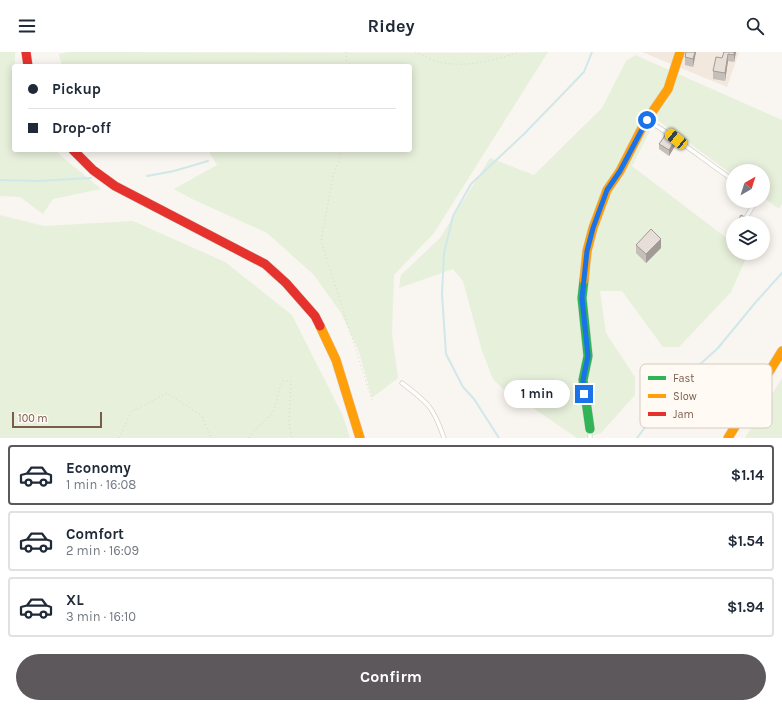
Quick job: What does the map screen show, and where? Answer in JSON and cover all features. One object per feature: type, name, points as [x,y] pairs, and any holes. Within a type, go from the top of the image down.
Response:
[{"type":"main road","points":[[26,52],[28,64]]},
{"type":"main road","points":[[590,433],[583,380],[588,356],[582,298],[587,251],[593,228],[607,190],[620,171],[647,120],[668,89],[680,52]]},
{"type":"main road","points":[[75,152],[93,170],[115,186],[265,264],[286,283],[315,316],[326,337],[336,360],[360,438]]},
{"type":"main road","points":[[772,367],[782,351]]},
{"type":"main road","points":[[728,438],[734,428]]},
{"type":"lane","points":[[647,120],[667,132],[694,154],[726,175]]},
{"type":"lane","points":[[747,216],[752,208]]},
{"type":"lane","points":[[402,383],[426,401],[437,416],[444,438]]},
{"type":"path","points":[[346,52],[348,64]]},
{"type":"path","points":[[415,52],[438,62],[466,64],[503,58],[519,52]]},
{"type":"path","points":[[342,152],[333,176],[321,241],[372,400]]},
{"type":"path","points":[[249,438],[254,428],[270,417],[275,406],[277,391],[282,381],[291,381],[289,423],[292,438]]},
{"type":"path","points":[[120,438],[131,412],[167,393],[202,416],[211,438]]},
{"type":"shaded area","points":[[642,52],[739,52],[727,87]]},
{"type":"green space","points":[[0,52],[15,52],[15,64],[12,64],[12,152],[58,152],[101,189],[53,199],[43,214],[20,197],[0,196]]},
{"type":"green space","points":[[68,52],[548,52],[434,233],[394,275],[392,334],[398,378],[372,398],[359,352],[341,313],[314,275],[267,233],[190,198],[174,189],[217,165],[209,152],[412,152],[412,64],[62,64],[59,54]]},
{"type":"green space","points":[[635,55],[782,120],[782,204],[779,209],[770,202],[770,164],[726,164],[726,170],[656,119],[632,166],[726,238],[726,260],[745,260],[731,292],[679,347],[663,347],[622,291],[600,291],[606,333],[635,377],[635,395],[601,433],[584,438],[577,438],[533,408],[511,397],[493,379],[482,351],[463,281],[453,269],[399,288],[401,275],[440,238],[490,158],[534,175],[602,108],[626,61]]},
{"type":"green space","points":[[0,215],[44,226],[133,221],[225,262],[292,315],[343,416],[350,438],[0,438]]},
{"type":"green space","points":[[782,378],[782,438],[745,438],[751,428],[772,428],[772,394]]},
{"type":"building","points":[[686,52],[695,52],[693,59],[685,57]]},
{"type":"building","points":[[724,52],[734,52],[734,55],[728,54],[725,73],[713,71],[716,57],[722,58]]},
{"type":"building","points":[[666,134],[675,140],[669,150],[659,144]]},
{"type":"building","points":[[651,229],[661,239],[646,254],[636,245]]},
{"type":"waterway","points":[[499,438],[474,399],[463,387],[446,354],[442,294],[444,253],[453,216],[471,184],[524,134],[584,72],[592,52]]},
{"type":"waterway","points":[[147,176],[174,171],[208,161]]},
{"type":"waterway","points":[[0,180],[37,181],[91,178]]},
{"type":"waterway","points":[[700,364],[718,348],[782,273]]},
{"type":"waterway","points":[[637,438],[644,428]]},
{"type":"traffic: fast","points":[[584,280],[582,298],[588,356],[583,380],[590,429]]},
{"type":"traffic: slow","points":[[584,280],[587,251],[593,228],[607,190],[620,171],[644,124],[668,89],[680,52]]},
{"type":"traffic: slow","points":[[320,326],[336,360],[360,438]]},
{"type":"traffic: slow","points":[[772,367],[782,351]]},
{"type":"traffic: slow","points":[[728,438],[734,428]]},
{"type":"traffic: jam","points":[[26,52],[28,64]]},
{"type":"traffic: jam","points":[[75,152],[93,170],[115,186],[265,264],[286,283],[315,316],[320,326]]},
{"type":"route","points":[[584,394],[583,380],[588,356],[582,298],[587,251],[593,228],[607,190],[620,171],[647,120]]}]
